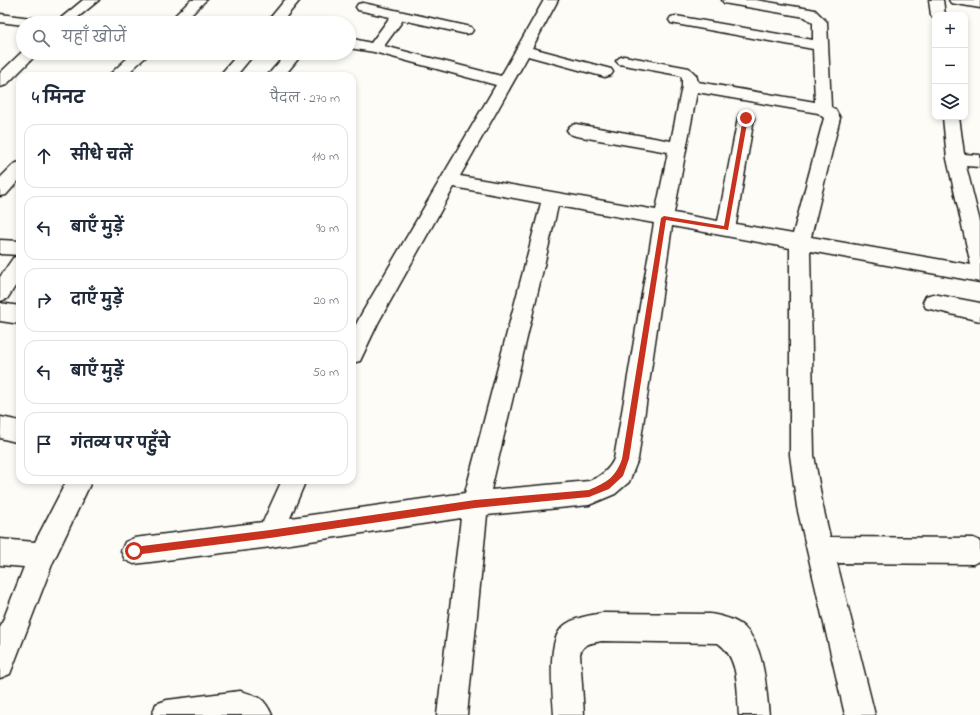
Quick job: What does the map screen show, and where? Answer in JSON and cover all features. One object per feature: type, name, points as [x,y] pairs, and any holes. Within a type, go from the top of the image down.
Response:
[{"type":"street","points":[[71,16],[92,0]]},
{"type":"street","points":[[182,16],[200,0]]},
{"type":"street","points":[[279,16],[293,0]]},
{"type":"street","points":[[356,346],[369,319],[551,0]]},
{"type":"street","points":[[729,0],[810,13],[820,22],[822,109]]},
{"type":"street","points":[[936,0],[938,12]]},
{"type":"street","points":[[956,0],[980,4]]},
{"type":"street","points":[[363,8],[399,14],[466,30]]},
{"type":"street","points":[[375,48],[399,14]]},
{"type":"street","points":[[0,18],[16,20]]},
{"type":"street","points":[[676,20],[821,46]]},
{"type":"street","points":[[356,44],[504,82]]},
{"type":"street","points":[[523,50],[605,72]]},
{"type":"street","points":[[0,82],[23,60]]},
{"type":"street","points":[[121,72],[134,60]]},
{"type":"street","points":[[230,72],[241,60]]},
{"type":"street","points":[[278,72],[289,60]]},
{"type":"street","points":[[134,551],[270,534],[475,504],[589,494],[606,486],[620,474],[626,459],[664,218],[691,79],[683,71],[624,61]]},
{"type":"street","points":[[690,86],[822,109],[829,113],[832,118],[832,123],[800,242],[802,455],[810,507],[860,715]]},
{"type":"street","points":[[726,229],[746,118]]},
{"type":"street","points":[[951,120],[956,159],[980,263]]},
{"type":"street","points":[[576,130],[678,148]]},
{"type":"street","points":[[956,159],[980,162]]},
{"type":"street","points":[[0,190],[16,172]]},
{"type":"street","points":[[449,180],[980,274]]},
{"type":"street","points":[[452,715],[475,504],[551,198]]},
{"type":"street","points":[[0,247],[16,248]]},
{"type":"street","points":[[0,293],[16,269]]},
{"type":"street","points":[[933,302],[980,312]]},
{"type":"street","points":[[0,312],[16,314]]},
{"type":"street","points":[[0,664],[42,556],[78,484]]},
{"type":"street","points":[[270,534],[292,484]]},
{"type":"street","points":[[821,550],[973,551]]},
{"type":"street","points":[[0,552],[42,556]]},
{"type":"street","points":[[569,715],[566,654],[570,640],[582,631],[602,627],[710,628],[725,631],[738,640],[746,656],[754,715]]},
{"type":"street","points":[[167,715],[240,706],[252,708],[257,715]]},
{"type":"route","points":[[134,551],[270,534],[475,504],[589,494],[606,486],[620,474],[626,459],[664,218],[726,229],[746,118]]}]
